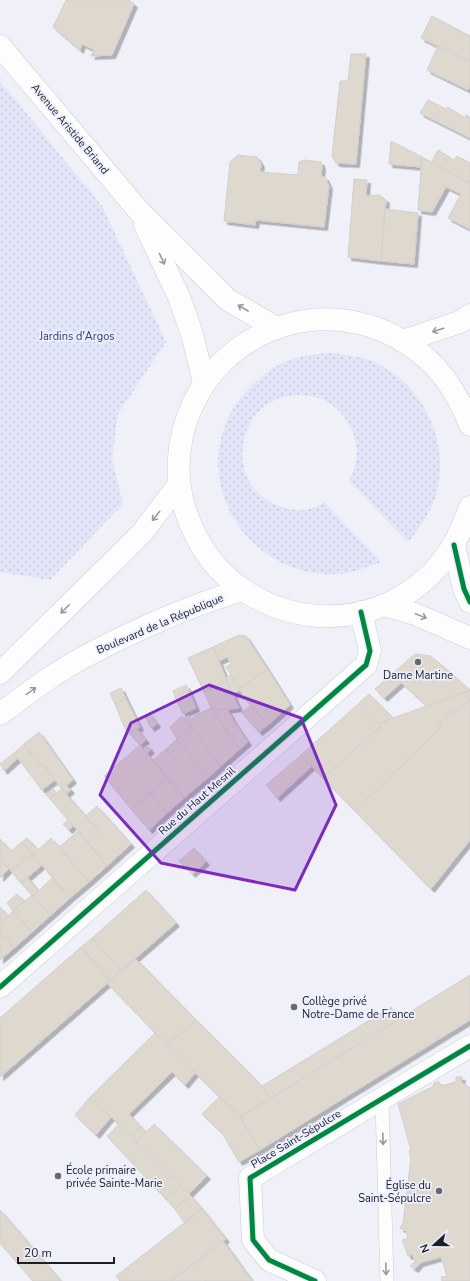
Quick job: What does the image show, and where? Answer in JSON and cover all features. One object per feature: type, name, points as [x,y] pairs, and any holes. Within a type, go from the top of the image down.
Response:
[{"type":"main road","name":"Avenue Aristide Briand","points":[[0,46],[139,211],[228,300],[277,328]]},
{"type":"main road","name":"Avenue Aristide Briand","points":[[139,211],[179,297],[192,334],[204,383]]},
{"type":"main road","points":[[403,341],[460,322],[470,315]]},
{"type":"main road","points":[[469,418],[440,372],[424,355],[403,341],[385,331],[368,325],[334,319],[300,322],[277,328],[251,340],[237,349],[204,383],[194,402],[182,435],[179,456],[179,484],[188,521],[202,547],[220,570],[242,590],[268,604],[282,609],[297,613],[326,616],[361,612],[384,605],[397,599],[422,582],[443,561],[454,545],[465,523],[470,506]]},
{"type":"main road","points":[[0,673],[142,533],[179,484]]},
{"type":"main road","points":[[454,545],[464,589],[470,602]]},
{"type":"main road","name":"Boulevard de la République","points":[[0,714],[37,687],[88,656],[149,626],[220,597],[242,590]]},
{"type":"main road","points":[[384,605],[415,614],[470,638]]},
{"type":"main road","name":"Rue du Haut Mesnil","points":[[0,988],[366,665],[370,651],[361,612]]},
{"type":"main road","name":"Place Saint-Sépulcre","points":[[315,1281],[269,1260],[253,1240],[250,1178],[470,1046]]},
{"type":"lane","points":[[382,1100],[387,1281]]},
{"type":"highlighted area","points":[[209,685],[301,718],[336,805],[295,890],[161,863],[100,795],[131,723]]},
{"type":"green space","name":"Jardins d'Argos","points":[[0,81],[102,206],[166,342],[118,414],[112,460],[123,504],[50,580],[0,572]]},
{"type":"green space","points":[[332,353],[354,356],[376,363],[402,380],[413,391],[422,404],[435,431],[440,462],[439,483],[434,502],[417,531],[408,542],[349,481],[356,462],[356,445],[350,425],[337,409],[329,403],[310,396],[284,397],[264,407],[250,423],[243,443],[243,464],[251,484],[266,500],[290,509],[308,509],[317,507],[324,502],[381,562],[355,571],[338,574],[304,571],[274,559],[250,540],[232,515],[221,487],[218,456],[225,425],[242,396],[257,380],[287,361],[315,354]]},
{"type":"building","points":[[66,0],[129,0],[134,4],[112,55],[91,56],[94,50],[82,44],[80,50],[53,27]]},
{"type":"building","points":[[432,16],[470,36],[470,62],[421,38]]},
{"type":"building","points":[[438,46],[470,62],[470,85],[468,90],[427,70]]},
{"type":"building","points":[[351,54],[366,54],[356,164],[336,163],[332,156],[340,81],[348,81]]},
{"type":"building","points":[[428,100],[446,109],[448,107],[465,118],[466,115],[470,117],[470,138],[420,113]]},
{"type":"building","points":[[391,141],[422,157],[421,167],[389,164]]},
{"type":"building","points":[[438,150],[454,160],[457,156],[470,163],[470,183],[431,163]]},
{"type":"building","points":[[238,155],[257,157],[261,164],[260,172],[298,175],[299,162],[304,160],[321,162],[321,176],[325,177],[329,186],[324,227],[256,220],[255,225],[224,221],[230,162]]},
{"type":"building","points":[[422,157],[470,183],[470,229],[448,218],[461,194],[446,187],[432,212],[418,210]]},
{"type":"building","points":[[354,179],[367,180],[366,196],[379,195],[386,200],[381,261],[348,257]]},
{"type":"building","points":[[385,209],[418,213],[414,264],[381,261]]},
{"type":"building","points":[[239,635],[246,636],[268,670],[239,688],[226,667],[231,664],[227,657],[219,661],[213,647]]},
{"type":"building","points":[[213,647],[227,681],[204,692],[188,658]]},
{"type":"building","points":[[415,654],[431,656],[470,690],[427,706],[392,674]]},
{"type":"building","points":[[268,670],[290,705],[268,725],[247,701],[239,688]]},
{"type":"building","points":[[392,674],[402,682],[384,698],[375,689]]},
{"type":"building","points":[[231,675],[235,681],[229,686],[226,678]]},
{"type":"building","points":[[227,681],[239,708],[223,710],[211,708],[204,692]]},
{"type":"building","points":[[235,681],[240,690],[233,694],[229,686]]},
{"type":"building","points":[[186,685],[189,691],[175,697],[173,691]]},
{"type":"building","points":[[121,688],[126,699],[115,704],[110,693]]},
{"type":"building","points":[[470,690],[470,699],[456,713],[453,710],[438,724],[441,727],[355,811],[323,778],[381,726],[377,724]]},
{"type":"building","points":[[189,691],[196,708],[183,714],[175,697]]},
{"type":"building","points":[[369,694],[393,718],[377,724],[358,704]]},
{"type":"building","points":[[126,699],[140,727],[130,734],[125,729],[115,704]]},
{"type":"building","points":[[470,699],[470,840],[431,889],[355,811],[441,727],[438,724],[453,710],[456,713]]},
{"type":"building","points":[[358,704],[381,726],[323,778],[301,755]]},
{"type":"building","points":[[251,705],[268,725],[259,732],[242,713]]},
{"type":"building","points":[[211,708],[240,749],[221,766],[187,723],[196,715]]},
{"type":"building","points":[[211,708],[223,710],[227,709],[235,723],[226,731]]},
{"type":"building","points":[[149,713],[157,724],[151,728],[145,716]]},
{"type":"building","points":[[188,715],[191,720],[187,723],[184,719]]},
{"type":"building","points":[[182,716],[191,727],[177,739],[170,727]]},
{"type":"building","points":[[235,723],[248,742],[240,749],[226,731]]},
{"type":"building","points":[[191,727],[221,766],[209,777],[177,739]]},
{"type":"building","points":[[137,729],[146,740],[140,745],[130,734]]},
{"type":"building","points":[[39,732],[73,780],[62,789],[43,765],[39,765],[24,744]]},
{"type":"building","points":[[177,739],[209,777],[198,786],[166,749]]},
{"type":"building","points":[[24,744],[39,765],[43,765],[55,780],[42,790],[14,753]]},
{"type":"building","points":[[140,745],[167,778],[131,809],[104,776]]},
{"type":"building","points":[[147,745],[151,750],[147,753],[143,749]]},
{"type":"building","points":[[166,749],[198,786],[184,798],[153,760]]},
{"type":"building","points":[[14,753],[18,758],[4,771],[0,764]]},
{"type":"building","points":[[301,755],[312,766],[277,798],[266,785]]},
{"type":"building","points":[[167,778],[184,798],[167,813],[150,793]]},
{"type":"building","points":[[66,785],[71,790],[66,794],[62,789]]},
{"type":"building","points":[[53,789],[57,793],[50,798],[46,795]]},
{"type":"building","points":[[62,789],[73,802],[61,812],[50,798]]},
{"type":"building","points":[[150,793],[167,813],[149,830],[131,809]]},
{"type":"building","points":[[73,802],[99,831],[88,842],[61,812]]},
{"type":"building","points":[[97,806],[131,844],[107,866],[88,842],[99,831],[86,816]]},
{"type":"building","points":[[68,820],[73,826],[69,830],[63,824]]},
{"type":"building","points":[[78,831],[107,866],[89,882],[59,847]]},
{"type":"building","points":[[27,838],[38,850],[33,855],[22,842]]},
{"type":"building","points":[[51,838],[89,882],[70,898],[33,855]]},
{"type":"building","points":[[0,839],[11,851],[22,842],[32,854],[11,871],[0,859]]},
{"type":"building","points":[[194,848],[206,862],[192,874],[179,861]]},
{"type":"building","points":[[32,854],[42,865],[21,883],[11,871]]},
{"type":"building","points":[[1,860],[9,869],[0,878],[0,862]]},
{"type":"building","points":[[28,878],[38,891],[33,896],[21,883]]},
{"type":"building","points":[[52,878],[70,898],[50,916],[33,896]]},
{"type":"building","points":[[146,890],[176,923],[121,971],[92,938]]},
{"type":"building","points":[[17,894],[25,901],[13,911],[7,903]]},
{"type":"building","points":[[32,895],[50,916],[32,932],[13,911]]},
{"type":"building","points":[[0,907],[8,916],[0,924]]},
{"type":"building","points":[[13,911],[32,932],[14,948],[0,932],[0,924]]},
{"type":"building","points":[[0,932],[14,948],[0,960]]},
{"type":"building","points":[[92,938],[121,971],[110,981],[81,947]]},
{"type":"building","points":[[81,947],[110,981],[6,1072],[0,1066],[0,1018]]},
{"type":"building","points":[[136,959],[196,1020],[167,1045],[107,983]]},
{"type":"building","points":[[470,975],[470,1020],[260,1150],[240,1117]]},
{"type":"building","points":[[391,1007],[398,1020],[271,1098],[262,1086]]},
{"type":"building","points":[[196,1020],[262,1086],[271,1098],[240,1117],[167,1045]]},
{"type":"building","points":[[155,1033],[195,1073],[185,1085],[172,1072],[129,1114],[141,1127],[131,1136],[90,1097]]},
{"type":"building","points":[[0,1066],[6,1072],[0,1077]]},
{"type":"building","name":"Église du Saint-Sépulcre","points":[[456,1077],[462,1077],[461,1082],[470,1088],[470,1281],[442,1281],[441,1277],[447,1276],[441,1257],[420,1263],[415,1269],[410,1266],[415,1261],[412,1254],[408,1256],[402,1240],[408,1238],[406,1231],[400,1228],[403,1223],[411,1158],[409,1151],[411,1150],[398,1104],[434,1086],[433,1084],[438,1081],[441,1086],[456,1082]]},
{"type":"building","points":[[90,1097],[111,1117],[96,1135],[75,1115]]},
{"type":"building","points":[[219,1097],[240,1117],[260,1150],[239,1162],[222,1133],[202,1114]]},
{"type":"building","points":[[119,1124],[181,1186],[166,1199],[107,1136]]},
{"type":"building","points":[[154,1124],[207,1176],[189,1194],[136,1142]]},
{"type":"building","points":[[141,1127],[146,1132],[136,1142],[131,1136]]},
{"type":"building","points":[[181,1186],[191,1196],[175,1209],[166,1199]]},
{"type":"building","points":[[191,1196],[202,1209],[184,1222],[175,1209]]},
{"type":"building","points":[[202,1209],[226,1239],[171,1281],[120,1281],[116,1276]]},
{"type":"building","points":[[0,1210],[61,1281],[33,1281],[0,1243]]},
{"type":"building","points":[[223,1241],[252,1281],[171,1281]]},
{"type":"cycle path","points":[[454,545],[464,589],[470,602]]},
{"type":"cycle path","points":[[0,987],[366,665],[370,651],[361,612]]},
{"type":"cycle path","points":[[315,1281],[269,1260],[253,1240],[250,1178],[470,1046]]},
{"type":"place","name":"Dame Martine","points":[[418,662]]},
{"type":"place","name":"Collège privé Notre-Dame de France","points":[[294,1007]]},
{"type":"place","name":"École primaire privée Sainte-Marie","points":[[58,1176]]},
{"type":"place","name":"Église du Saint-Sépulcre","points":[[439,1191]]}]
